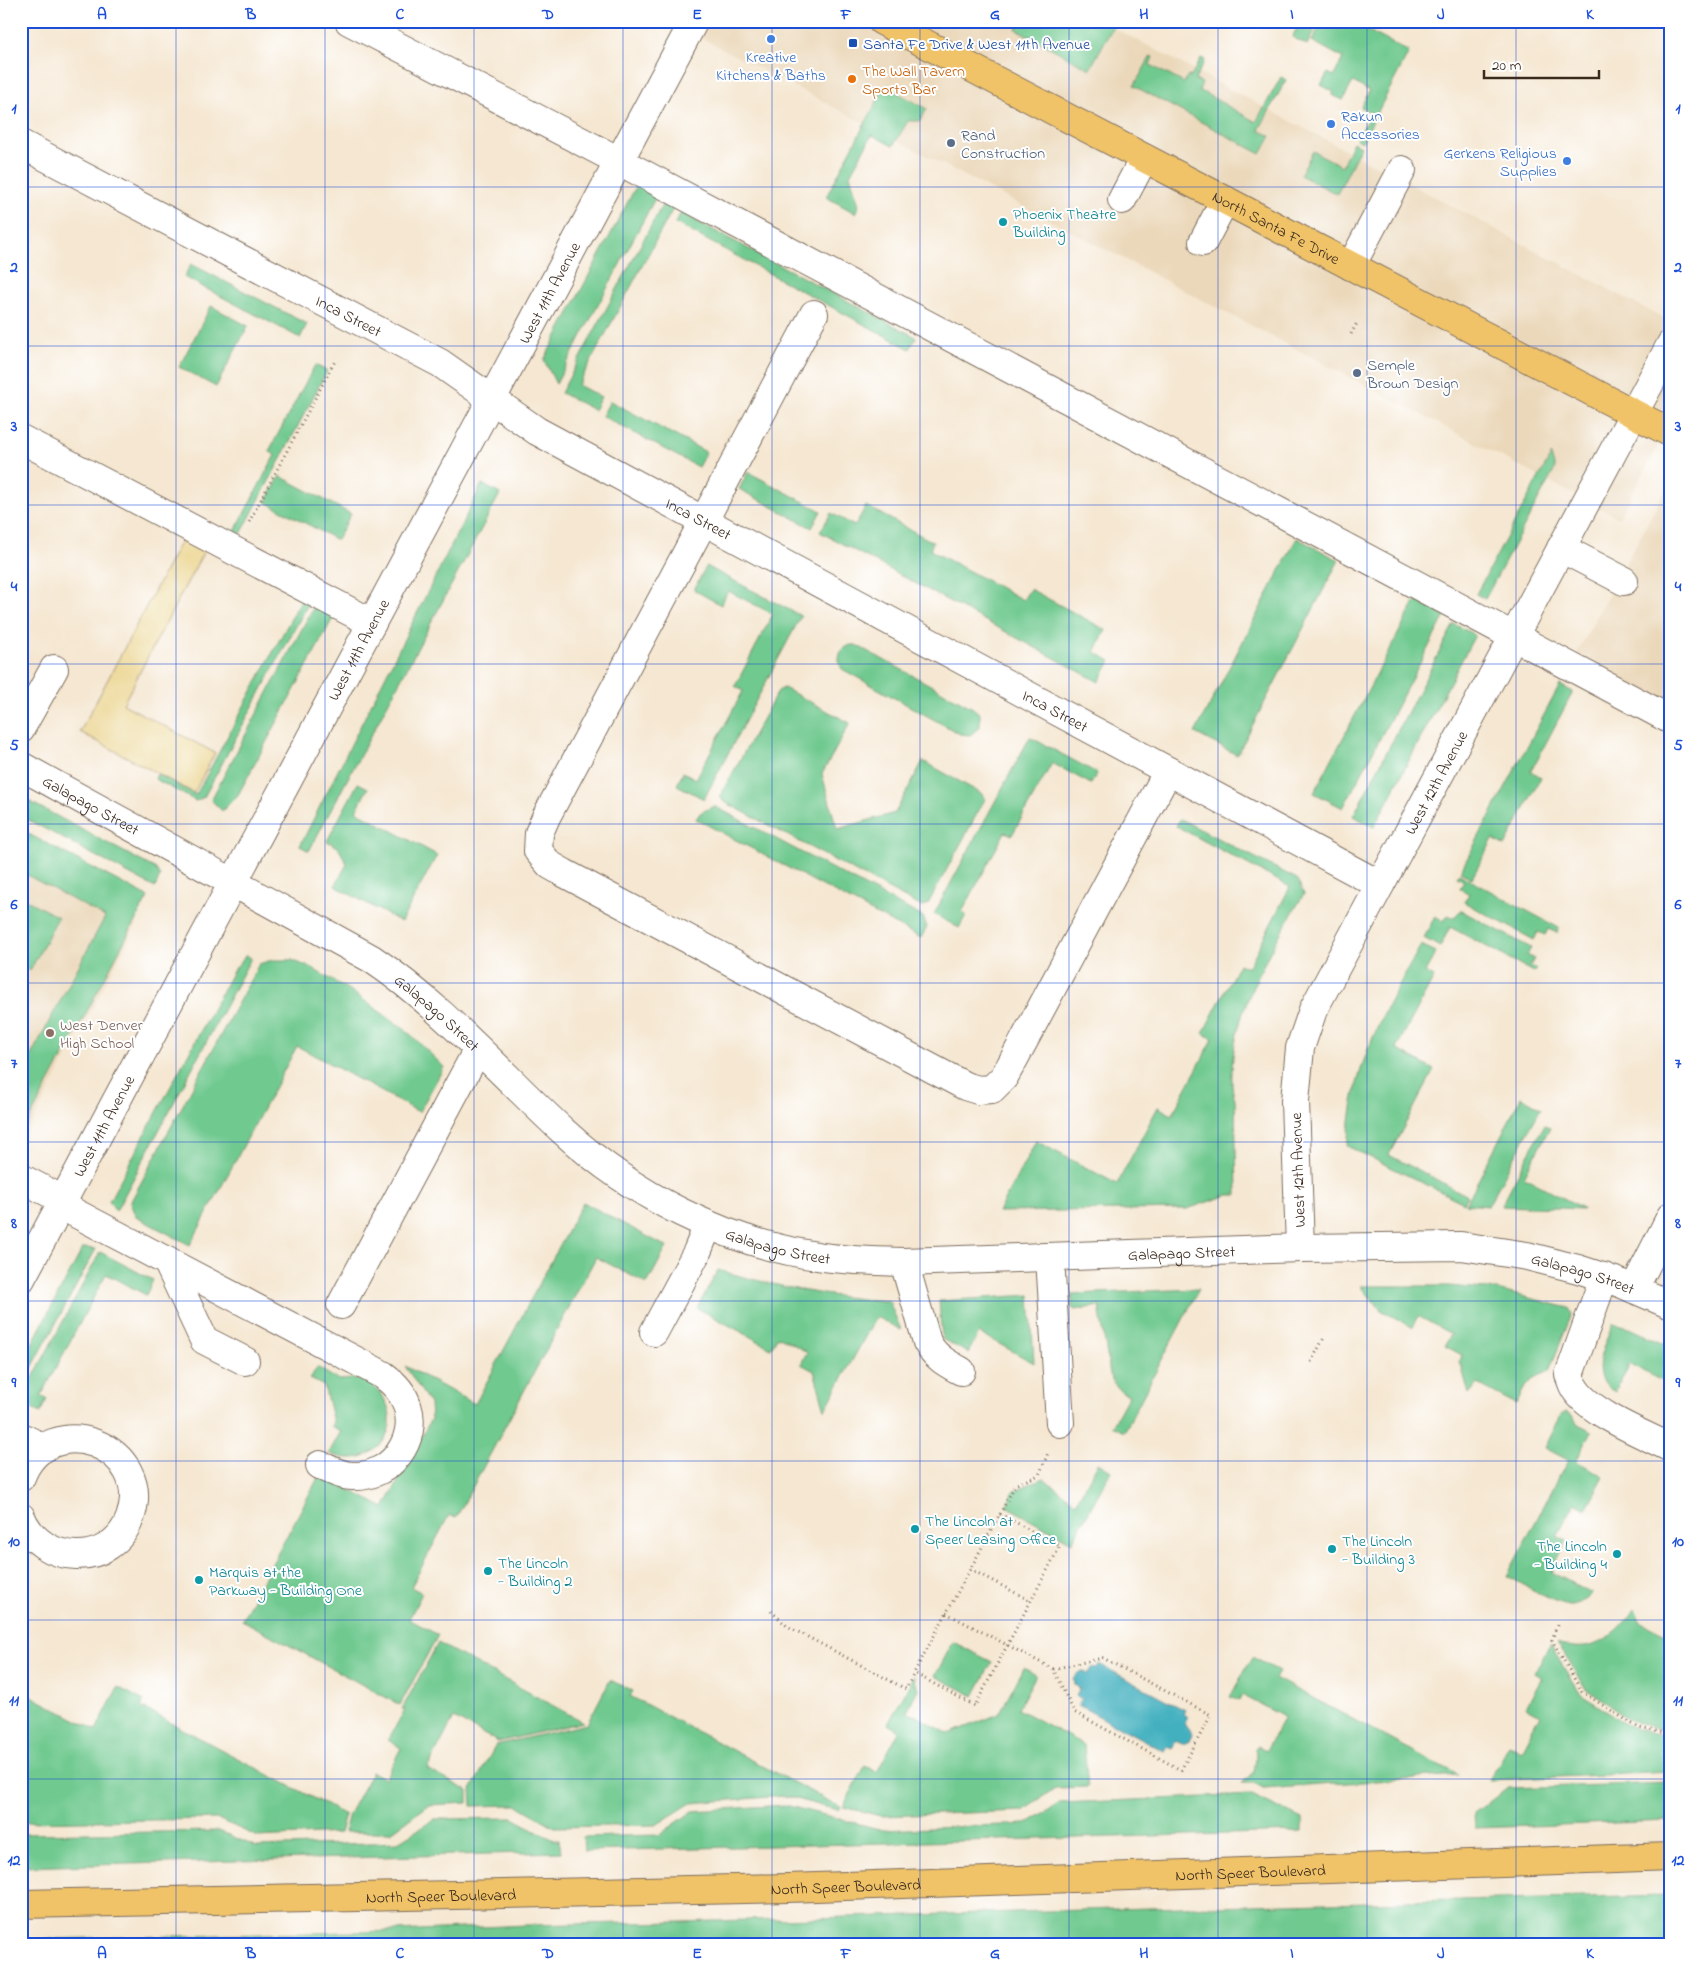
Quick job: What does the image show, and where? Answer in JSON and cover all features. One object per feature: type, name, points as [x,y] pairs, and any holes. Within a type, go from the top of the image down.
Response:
[{"type":"main road","name":"North Santa Fe Drive","points":[[882,21],[1671,433]]},
{"type":"main road","name":"North Speer Boulevard","points":[[21,1904],[788,1888],[1671,1857]]},
{"type":"street","points":[[349,21],[620,161],[1671,720]]},
{"type":"street","name":"West 11th Avenue","points":[[21,1278],[694,21]]},
{"type":"street","name":"Inca Street","points":[[21,144],[440,363],[537,431],[1380,885]]},
{"type":"street","points":[[1122,200],[1144,158]]},
{"type":"street","points":[[1351,266],[1402,170]]},
{"type":"street","points":[[1203,242],[1225,200]]},
{"type":"street","points":[[814,314],[542,825],[539,833],[538,852],[550,864],[564,873],[965,1086],[978,1090],[992,1089],[1004,1077],[1013,1061],[1168,771]]},
{"type":"street","name":"West 12th Avenue","points":[[1300,1248],[1295,1101],[1300,1048],[1313,1010],[1671,344]]},
{"type":"street","points":[[21,440],[372,623]]},
{"type":"street","points":[[1561,548],[1624,581]]},
{"type":"street","points":[[21,728],[54,670]]},
{"type":"street","name":"Galapago Street","points":[[21,766],[385,968],[415,990],[564,1132],[594,1158],[654,1198],[708,1225],[772,1246],[817,1256],[866,1261],[904,1262],[1300,1248],[1461,1246],[1527,1256],[1604,1277],[1671,1305]]},
{"type":"street","points":[[341,1305],[478,1049]]},
{"type":"street","points":[[21,1178],[167,1261],[384,1375],[395,1384],[408,1406],[410,1422],[402,1451],[392,1462],[374,1473],[354,1476],[344,1475],[320,1465]]},
{"type":"street","points":[[1634,1289],[1671,1216]]},
{"type":"street","points":[[654,1332],[697,1252],[708,1225]]},
{"type":"street","points":[[1050,1256],[1060,1423]]},
{"type":"street","points":[[167,1261],[204,1340],[244,1361]]},
{"type":"street","points":[[904,1262],[927,1342],[941,1360],[961,1371]]},
{"type":"street","points":[[1604,1277],[1569,1375],[1574,1388],[1585,1401],[1599,1411],[1671,1448]]},
{"type":"street","points":[[21,1478],[24,1469],[33,1458],[33,1442],[79,1439],[97,1443],[112,1452],[125,1466],[132,1482],[134,1500],[130,1519],[121,1534],[107,1547],[90,1554],[72,1556],[54,1552],[38,1542],[26,1529],[21,1517]]},
{"type":"path","points":[[1351,334],[1357,323]]},
{"type":"path","points":[[234,551],[335,361]]},
{"type":"path","points":[[1311,1362],[1324,1336]]},
{"type":"path","points":[[771,1610],[787,1626],[906,1689],[1015,1484],[1039,1475],[1060,1423]]},
{"type":"path","points":[[914,1673],[975,1706],[1060,1546],[1000,1514]]},
{"type":"path","points":[[970,1570],[1031,1601]]},
{"type":"path","points":[[946,1613],[1053,1669],[1074,1712],[1181,1770],[1210,1715],[1103,1658],[1053,1669]]},
{"type":"path","points":[[1558,1625],[1552,1640],[1582,1692],[1639,1728],[1671,1734]]},
{"type":"shaded area","points":[[669,21],[1101,21],[1671,322],[1671,423],[1619,518]]},
{"type":"shaded area","points":[[1667,487],[1671,489],[1671,717],[1571,664]]},
{"type":"shaded area","name":"West Denver High School","points":[[21,863],[137,923],[21,1144]]},
{"type":"green space","points":[[1021,21],[1116,21],[1090,69],[1016,29]]},
{"type":"green space","points":[[1301,21],[1319,21],[1307,45],[1292,37]]},
{"type":"green space","points":[[1322,21],[1371,21],[1367,30],[1409,52],[1362,142],[1357,139],[1371,113],[1361,107],[1369,91],[1353,82],[1343,100],[1332,95],[1334,92],[1321,85],[1328,73],[1334,76],[1343,58],[1312,41]]},
{"type":"green space","points":[[1151,56],[1153,57],[1150,65],[1184,83],[1188,75],[1191,77],[1201,58],[1205,60],[1195,80],[1202,83],[1199,90],[1256,122],[1281,77],[1286,80],[1259,130],[1271,136],[1261,154],[1134,86]]},
{"type":"green space","points":[[885,86],[927,109],[920,121],[908,121],[893,146],[872,135],[850,175],[859,205],[855,213],[826,197]]},
{"type":"green space","points":[[1353,142],[1361,146],[1337,194],[1300,175],[1313,151],[1342,166]]},
{"type":"green space","points":[[640,179],[660,189],[556,384],[544,360]]},
{"type":"green space","points":[[666,198],[676,203],[578,385],[601,397],[594,410],[561,393]]},
{"type":"green space","points":[[681,213],[916,337],[910,349],[675,223]]},
{"type":"green space","points":[[191,264],[307,324],[300,338],[184,277]]},
{"type":"green space","points":[[211,306],[248,326],[216,387],[179,367]]},
{"type":"green space","points":[[315,365],[327,371],[241,534],[235,531],[275,455],[269,451]]},
{"type":"green space","points":[[610,401],[706,452],[698,467],[602,416]]},
{"type":"green space","points":[[1551,455],[1555,469],[1485,599],[1476,594]]},
{"type":"green space","points":[[748,472],[821,511],[812,528],[739,489]]},
{"type":"green space","points":[[280,476],[351,514],[337,540],[266,502]]},
{"type":"green space","points":[[482,484],[500,494],[309,851],[300,846]]},
{"type":"green space","points":[[866,506],[933,542],[930,550],[1023,600],[1030,589],[1106,630],[1095,652],[1111,661],[1099,682],[820,532],[831,513],[855,526]]},
{"type":"green space","points":[[1297,538],[1339,560],[1237,755],[1195,733]]},
{"type":"green space","points":[[706,566],[801,616],[704,799],[677,785],[683,772],[696,779],[743,691],[735,686],[773,614],[728,591],[721,605],[694,590]]},
{"type":"green space","points":[[301,600],[308,604],[204,797],[196,801],[155,779],[157,774],[196,795]]},
{"type":"green space","points":[[1416,600],[1445,616],[1343,808],[1314,793]]},
{"type":"green space","points":[[314,606],[334,616],[238,795],[222,811],[211,800]]},
{"type":"green space","points":[[1454,624],[1475,635],[1374,827],[1353,816]]},
{"type":"green space","points":[[851,645],[856,645],[973,708],[980,714],[980,727],[970,735],[960,734],[842,669],[839,661],[841,651]]},
{"type":"green space","points":[[1560,685],[1573,692],[1531,771],[1541,777],[1505,846],[1493,839],[1472,878],[1460,872]]},
{"type":"green space","points":[[784,688],[850,723],[822,774],[837,829],[895,813],[923,761],[982,794],[985,799],[928,904],[922,907],[723,801],[720,796],[778,691]]},
{"type":"green space","points":[[1030,737],[1097,773],[1091,784],[1052,763],[1012,835],[1005,832],[962,912],[966,915],[959,928],[934,914]]},
{"type":"green space","points":[[358,783],[368,788],[356,811],[437,855],[401,922],[335,886],[347,864],[338,847],[327,841]]},
{"type":"green space","points":[[21,797],[156,869],[160,876],[155,888],[21,816]]},
{"type":"green space","points":[[714,806],[923,917],[927,927],[921,938],[696,819],[700,813]]},
{"type":"green space","points":[[1180,819],[1297,879],[1304,894],[1257,978],[1240,1023],[1232,1069],[1235,1099],[1237,1195],[1228,1195],[1187,1209],[998,1212],[1036,1141],[1117,1184],[1158,1107],[1172,1115],[1213,1039],[1203,1033],[1239,964],[1248,968],[1290,887],[1176,826]]},
{"type":"green space","points":[[21,830],[148,897],[21,1135],[21,1074],[105,917],[21,872]]},
{"type":"green space","points":[[1459,874],[1559,928],[1557,933],[1548,929],[1545,935],[1538,932],[1534,940],[1464,902],[1469,894],[1460,888],[1464,881],[1457,877]]},
{"type":"green space","points":[[21,897],[58,917],[30,971],[21,966]]},
{"type":"green space","points":[[1460,910],[1531,948],[1527,955],[1534,959],[1530,966],[1536,969],[1534,972],[1450,927],[1440,947],[1424,938],[1435,916],[1444,921],[1448,915],[1455,918]]},
{"type":"green space","points":[[1421,945],[1436,952],[1425,972],[1434,977],[1396,1049],[1434,1070],[1389,1155],[1468,1196],[1464,1203],[1347,1146],[1355,1092],[1366,1054],[1392,998]]},
{"type":"green space","points":[[246,955],[251,958],[116,1211],[109,1201],[233,971]]},
{"type":"green space","points":[[272,960],[292,960],[311,968],[351,991],[407,1031],[444,1067],[419,1112],[297,1046],[190,1245],[136,1217],[130,1203],[259,964]]},
{"type":"green space","points":[[1521,1097],[1541,1108],[1488,1206],[1466,1204]]},
{"type":"green space","points":[[1544,1125],[1550,1127],[1524,1177],[1584,1209],[1501,1206]]},
{"type":"green space","points":[[583,1202],[667,1247],[647,1284],[596,1257],[456,1518],[449,1515],[411,1587],[422,1593],[409,1619],[438,1635],[400,1705],[242,1620],[320,1474],[384,1508],[431,1419],[430,1404],[405,1366],[475,1404]]},
{"type":"green space","points":[[83,1248],[96,1249],[21,1388],[21,1364]]},
{"type":"green space","points":[[100,1252],[153,1280],[146,1295],[106,1274],[41,1396],[47,1399],[40,1413],[21,1403],[21,1400]]},
{"type":"green space","points":[[718,1270],[803,1290],[845,1297],[889,1301],[901,1330],[876,1317],[825,1410],[814,1371],[801,1364],[807,1352],[778,1336],[771,1348],[697,1308]]},
{"type":"green space","points":[[1361,1286],[1448,1286],[1497,1290],[1569,1308],[1572,1314],[1549,1371],[1532,1380],[1525,1387],[1516,1404],[1478,1384],[1469,1394],[1460,1361],[1462,1355],[1445,1346],[1451,1334],[1418,1316],[1412,1327],[1381,1310]]},
{"type":"green space","points":[[1199,1289],[1124,1432],[1112,1426],[1129,1395],[1122,1392],[1111,1380],[1099,1306],[1075,1310],[1072,1308],[1072,1294]]},
{"type":"green space","points":[[1030,1295],[1034,1363],[979,1333],[968,1353],[942,1339],[939,1301]]},
{"type":"green space","points":[[1613,1324],[1632,1329],[1671,1347],[1671,1386],[1630,1364],[1615,1392],[1606,1385],[1601,1378],[1599,1370],[1600,1361]]},
{"type":"green space","points":[[317,1367],[340,1380],[356,1379],[367,1382],[379,1392],[387,1405],[390,1419],[388,1432],[382,1443],[372,1452],[360,1457],[345,1458],[329,1453],[341,1431],[331,1426],[333,1422],[324,1386],[310,1379]]},
{"type":"green space","points":[[1566,1412],[1571,1414],[1578,1424],[1592,1431],[1576,1461],[1604,1476],[1586,1509],[1575,1503],[1557,1536],[1567,1541],[1551,1572],[1592,1594],[1583,1601],[1571,1605],[1557,1602],[1507,1576],[1568,1460],[1545,1448],[1561,1415]]},
{"type":"green space","points":[[1098,1463],[1111,1471],[1072,1542],[1006,1506],[1014,1491],[1043,1478],[1076,1503]]},
{"type":"green space","points":[[1634,1609],[1640,1621],[1671,1637],[1671,1731],[1639,1725],[1586,1689],[1557,1643],[1582,1647],[1599,1642],[1620,1628]]},
{"type":"green space","points":[[953,1642],[992,1662],[974,1696],[935,1676]]},
{"type":"green space","points":[[438,1643],[583,1722],[498,1742],[454,1718],[427,1769],[468,1791],[468,1803],[429,1805],[391,1832],[344,1832],[349,1814],[372,1772],[385,1779],[401,1748],[388,1740],[405,1710],[402,1709]]},
{"type":"green space","points":[[1550,1645],[1580,1694],[1636,1730],[1671,1736],[1671,1772],[1489,1780],[1509,1745],[1521,1751],[1540,1715],[1526,1707],[1542,1678],[1534,1673]]},
{"type":"green space","points":[[1252,1657],[1279,1671],[1275,1678],[1458,1775],[1265,1789],[1254,1783],[1242,1783],[1250,1776],[1254,1768],[1256,1759],[1255,1748],[1258,1746],[1266,1750],[1284,1717],[1242,1695],[1239,1701],[1230,1697]]},
{"type":"green space","points":[[1024,1668],[1036,1675],[1018,1709],[1084,1745],[1088,1787],[1055,1788],[1023,1811],[881,1816],[843,1807],[865,1766],[877,1772],[899,1731],[888,1724],[914,1676],[918,1689],[907,1711],[949,1734],[999,1714]]},
{"type":"green space","points":[[610,1680],[633,1691],[630,1696],[840,1807],[838,1810],[784,1796],[691,1803],[656,1825],[555,1827],[517,1805],[472,1806],[471,1790],[496,1745],[587,1724]]},
{"type":"green space","points":[[118,1687],[144,1701],[141,1707],[345,1815],[340,1833],[258,1837],[218,1819],[21,1822],[21,1691],[96,1730]]},
{"type":"green space","points":[[1671,1783],[1671,1821],[1475,1828],[1474,1813],[1508,1788]]},
{"type":"green space","points":[[1252,1795],[1302,1819],[1302,1832],[584,1851],[583,1837],[659,1835],[693,1811],[785,1805],[883,1830],[1026,1824],[1060,1803]]},
{"type":"green space","points":[[513,1818],[554,1840],[559,1840],[561,1852],[21,1867],[21,1835],[24,1834],[219,1831],[257,1847],[398,1842],[435,1819]]},
{"type":"green space","points":[[1671,1895],[1671,1945],[21,1945],[21,1940],[46,1939],[397,1931],[526,1925],[1283,1904]]},
{"type":"sand","points":[[183,537],[205,549],[123,704],[215,753],[194,793],[80,732]]},
{"type":"water","points":[[1099,1664],[1185,1710],[1183,1714],[1188,1717],[1184,1725],[1189,1728],[1192,1734],[1188,1742],[1182,1744],[1176,1741],[1172,1748],[1167,1746],[1164,1751],[1078,1705],[1081,1699],[1076,1696],[1080,1689],[1074,1684],[1073,1678],[1079,1672],[1088,1674],[1093,1667],[1097,1669]]},
{"type":"place","name":"Kreative Kitchens & Baths","points":[[771,39]]},
{"type":"place","name":"Santa Fe Drive & West 11th Avenue","points":[[853,43]]},
{"type":"place","name":"The Wall Tavern Sports Bar","points":[[852,79]]},
{"type":"place","name":"Rakun Accessories","points":[[1331,124]]},
{"type":"place","name":"Rand Construction","points":[[951,143]]},
{"type":"place","name":"Gerkens Religious Supplies","points":[[1567,161]]},
{"type":"place","name":"Phoenix Theatre Building","points":[[1003,222]]},
{"type":"place","name":"Semple Brown Design","points":[[1357,373]]},
{"type":"place","name":"West Denver High School","points":[[50,1033]]},
{"type":"place","name":"The Lincoln at Speer Leasing Office","points":[[915,1529]]},
{"type":"place","name":"The Lincoln - Building 3","points":[[1332,1549]]},
{"type":"place","name":"The Lincoln - Building 4","points":[[1617,1554]]},
{"type":"place","name":"The Lincoln - Building 2","points":[[488,1571]]},
{"type":"place","name":"Marquis at the Parkway - Building One","points":[[199,1580]]}]
